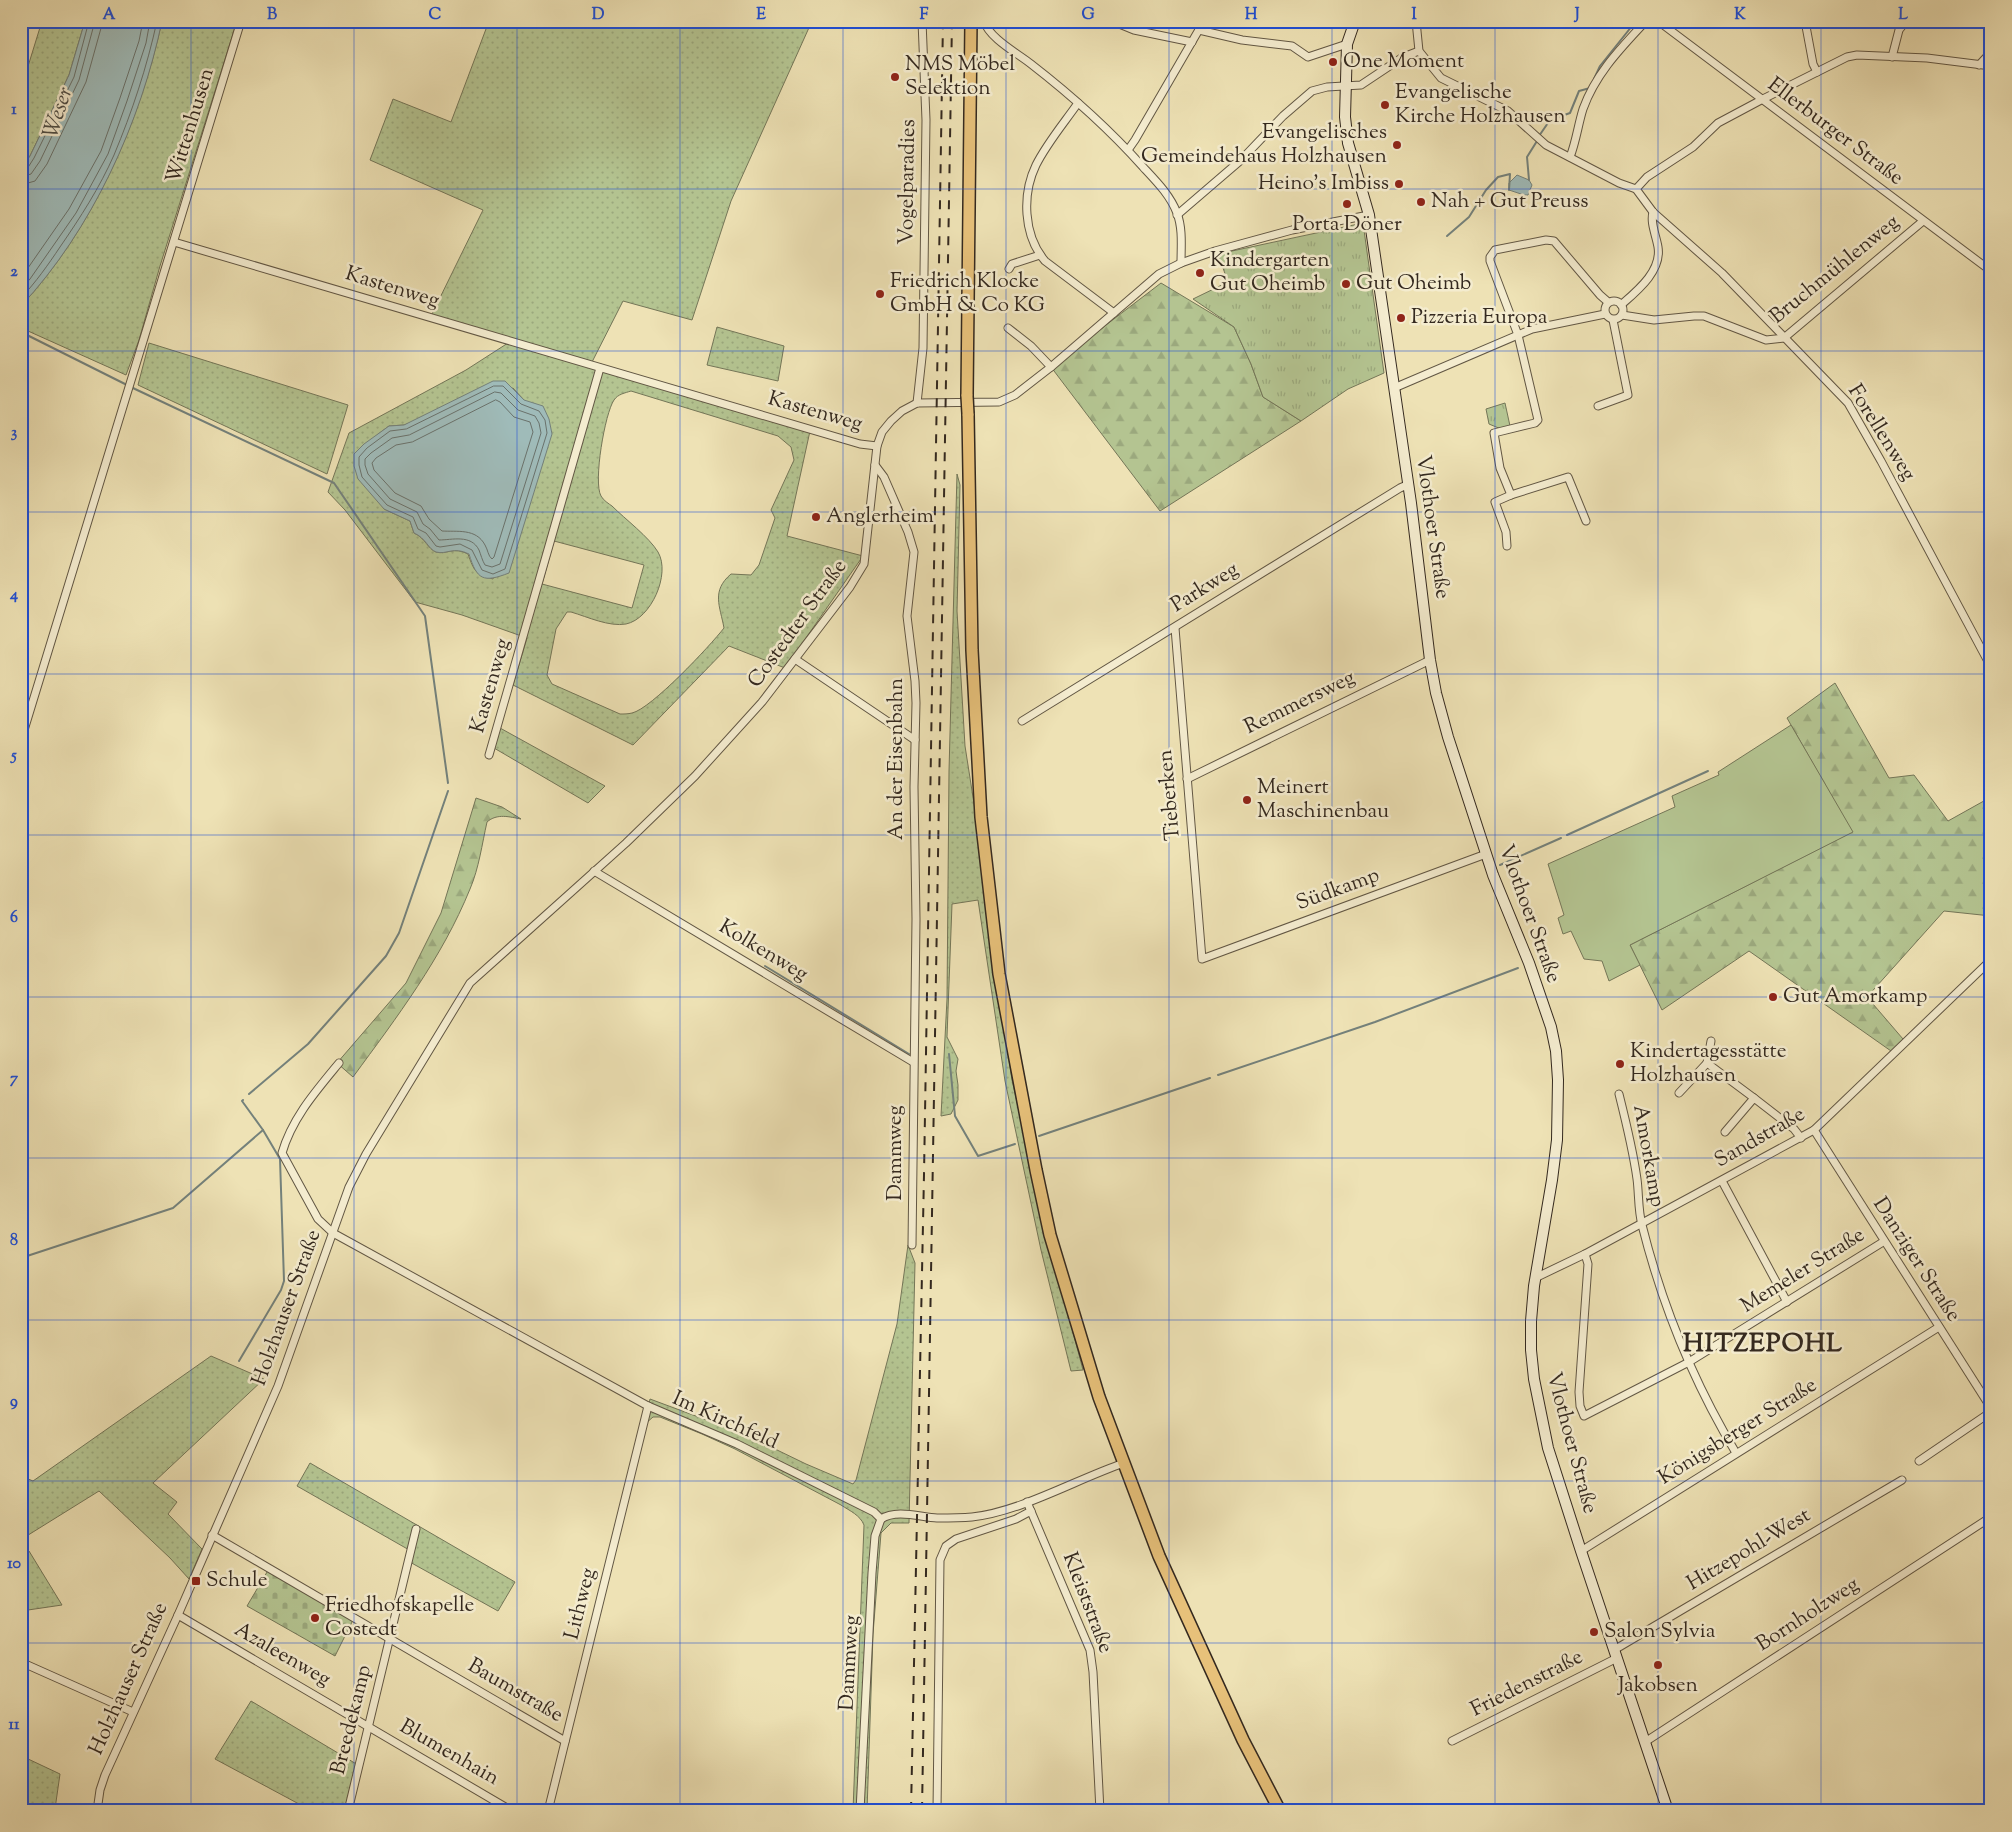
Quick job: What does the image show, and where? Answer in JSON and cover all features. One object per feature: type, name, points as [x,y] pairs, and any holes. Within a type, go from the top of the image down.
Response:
[{"type":"main road","points":[[971,21],[967,396],[972,650],[975,737],[985,859],[999,974],[1032,1152],[1050,1235],[1099,1396],[1159,1556],[1243,1740],[1280,1811]]},
{"type":"street","name":"Wittenhusen","points":[[21,740],[241,21]]},
{"type":"street","name":"Vogelparadies","points":[[917,403],[923,357],[924,309],[926,120],[922,21]]},
{"type":"street","points":[[984,21],[989,33],[1045,75],[1078,103],[1128,150],[1169,196],[1178,215],[1181,235],[1181,263]]},
{"type":"street","points":[[1112,21],[1134,30],[1192,42]]},
{"type":"street","points":[[1128,150],[1204,21]]},
{"type":"street","name":"Vlothoer Straße","points":[[1356,21],[1347,44],[1345,117],[1348,142],[1369,215],[1407,485],[1413,513],[1430,660],[1436,693],[1448,737],[1486,854],[1529,963],[1551,1027],[1556,1051],[1557,1140],[1535,1278],[1531,1321],[1534,1380],[1548,1448],[1668,1811]]},
{"type":"street","points":[[1416,21],[1419,51],[1442,78],[1508,111],[1546,146],[1619,183],[1636,189],[1647,177],[1693,147],[1718,123],[1852,56],[1927,58],[1991,66]]},
{"type":"street","points":[[1570,158],[1579,121],[1593,87],[1603,69],[1646,21]]},
{"type":"street","name":"Ellerburger Straße","points":[[1658,21],[1991,271]]},
{"type":"street","points":[[1805,21],[1813,64],[1817,72]]},
{"type":"street","points":[[1892,57],[1899,30],[1906,21]]},
{"type":"street","points":[[1199,30],[1242,40],[1292,46],[1308,57],[1347,44]]},
{"type":"street","points":[[1178,215],[1241,160],[1283,116],[1312,91],[1327,86],[1360,85],[1403,57],[1419,51]]},
{"type":"street","points":[[1979,65],[1991,52]]},
{"type":"street","points":[[1078,103],[1042,153],[1031,178],[1027,211],[1028,227],[1040,254],[1051,266],[1114,313]]},
{"type":"street","name":"Forellenweg","points":[[1636,189],[1653,212],[1722,273],[1848,404],[1881,461],[1991,667]]},
{"type":"street","points":[[1608,302],[1604,308],[1605,314],[1613,320],[1618,318],[1622,315],[1622,305],[1650,276],[1657,265],[1658,250],[1651,219],[1653,212]]},
{"type":"street","points":[[917,403],[998,402],[1015,395],[1051,367],[1158,274],[1181,263],[1215,251],[1292,230],[1369,215]]},
{"type":"street","name":"Bruchmühlenweg","points":[[1622,315],[1654,320],[1704,316],[1766,340],[1784,338],[1923,220]]},
{"type":"street","points":[[1511,495],[1500,468],[1494,433],[1535,424],[1538,420],[1518,334],[1490,257],[1496,250],[1546,240],[1554,241],[1600,295],[1608,302],[1617,302],[1622,305]]},
{"type":"street","name":"Kastenweg","points":[[174,242],[860,444],[877,446]]},
{"type":"street","points":[[1008,269],[1012,264],[1040,254]]},
{"type":"street","points":[[1394,388],[1518,334],[1552,324],[1605,314]]},
{"type":"street","points":[[1598,406],[1628,395],[1613,320]]},
{"type":"street","points":[[1008,328],[1032,346],[1051,367]]},
{"type":"street","name":"Kastenweg","points":[[489,755],[600,368]]},
{"type":"street","name":"Costedter Straße","points":[[594,871],[695,776],[762,702],[850,587],[864,564],[877,446],[882,432],[902,411],[917,403]]},
{"type":"street","name":"An der Eisenbahn","points":[[875,465],[884,477],[908,532],[914,552],[907,616],[915,681],[916,919],[914,1062]]},
{"type":"street","points":[[1507,546],[1506,532],[1495,502],[1511,495],[1568,477],[1586,521]]},
{"type":"street","name":"Parkweg","points":[[1022,721],[1407,485]]},
{"type":"street","name":"Tieberken","points":[[1174,628],[1202,959]]},
{"type":"street","points":[[795,659],[915,740]]},
{"type":"street","name":"Remmersweg","points":[[1187,779],[1430,660]]},
{"type":"street","name":"Südkamp","points":[[1202,959],[1486,854]]},
{"type":"street","name":"Kolkenweg","points":[[594,871],[914,1062]]},
{"type":"street","name":"Holzhauser Straße","points":[[97,1811],[100,1790],[105,1774],[178,1615],[286,1366],[349,1187],[366,1154],[470,983],[594,871]]},
{"type":"street","name":"Sandstraße","points":[[1535,1278],[1642,1224],[1814,1130],[1991,960]]},
{"type":"street","points":[[1678,1093],[1706,1063],[1711,1040]]},
{"type":"street","name":"Dammweg","points":[[912,1245],[914,1062]]},
{"type":"street","points":[[333,1233],[318,1219],[282,1153],[286,1137],[294,1122],[339,1063]]},
{"type":"street","points":[[1706,1063],[1794,1129],[1801,1138]]},
{"type":"street","name":"Amorkamp","points":[[1619,1094],[1628,1128],[1642,1224],[1666,1305],[1712,1413],[1736,1453]]},
{"type":"street","points":[[1725,1132],[1754,1098]]},
{"type":"street","name":"Danziger Straße","points":[[1814,1130],[1883,1242],[1991,1408]]},
{"type":"street","points":[[1722,1181],[1787,1302]]},
{"type":"street","name":"Im Kirchfeld","points":[[333,1233],[648,1406],[737,1444],[874,1512],[881,1519]]},
{"type":"street","name":"Memeler Straße","points":[[1585,1254],[1588,1264],[1579,1392],[1580,1406],[1584,1416],[1689,1362],[1883,1242]]},
{"type":"street","name":"Königsberger Straße","points":[[1581,1551],[1939,1327]]},
{"type":"street","name":"Lithweg","points":[[548,1811],[648,1406]]},
{"type":"street","points":[[1919,1461],[1991,1412]]},
{"type":"street","points":[[881,1519],[897,1514],[938,1518],[973,1516],[1027,1502],[1124,1463]]},
{"type":"street","name":"Hitzepohl-West","points":[[1616,1654],[1902,1480]]},
{"type":"street","name":"Kleiststraße","points":[[1027,1502],[1090,1650],[1093,1672],[1100,1811]]},
{"type":"street","points":[[937,1811],[940,1560],[946,1546],[956,1539],[1016,1519],[1032,1511]]},
{"type":"street","name":"Bornholzweg","points":[[1645,1742],[1991,1517]]},
{"type":"street","name":"Dammweg","points":[[860,1811],[872,1573],[875,1536],[881,1519]]},
{"type":"street","name":"Breedekamp","points":[[348,1811],[416,1528]]},
{"type":"street","name":"Baumstraße","points":[[212,1536],[566,1741]]},
{"type":"street","name":"Azaleenweg","points":[[178,1615],[368,1726]]},
{"type":"street","name":"Friedenstraße","points":[[1452,1741],[1616,1654]]},
{"type":"street","points":[[23,1663],[133,1712]]},
{"type":"street","name":"Blumenhain","points":[[368,1726],[512,1811]]},
{"type":"green space","points":[[42,21],[85,21],[69,75],[30,156],[21,169],[21,89]]},
{"type":"green space","points":[[162,21],[237,21],[160,266],[139,340],[126,375],[28,331],[21,339],[21,306],[47,276],[70,244],[110,173],[141,97]]},
{"type":"green space","points":[[489,21],[812,21],[731,201],[692,320],[623,301],[590,366],[810,431],[787,536],[863,556],[785,668],[729,646],[633,745],[513,685],[527,638],[462,615],[415,602],[345,510],[328,492],[349,433],[466,370],[508,343],[430,318],[483,210],[370,160],[393,99],[451,122]],"holes":[[[513,388],[524,400],[493,579],[476,571],[468,554],[458,551],[440,553],[433,551],[414,533],[410,521],[384,509],[377,435],[389,426],[404,425]],[[631,391],[778,436],[791,447],[794,460],[771,510],[775,518],[759,565],[751,575],[731,574],[721,587],[718,599],[724,628],[694,662],[666,689],[641,709],[628,714],[620,714],[552,684],[547,675],[556,629],[567,612],[606,623],[626,624],[643,614],[651,605],[660,583],[662,572],[658,552],[643,534],[603,499],[599,488],[599,463],[604,432],[614,400],[620,395]],[[554,541],[644,565],[632,608],[542,584]]]},
{"type":"green space","points":[[1363,223],[1384,373],[1348,389],[1301,421],[1263,397],[1251,364],[1234,327],[1193,299],[1228,282],[1218,254]]},
{"type":"green space","points":[[1161,283],[1234,327],[1251,364],[1263,397],[1301,421],[1160,511],[1051,367]]},
{"type":"green space","points":[[717,327],[784,346],[778,381],[707,365]]},
{"type":"green space","points":[[149,343],[348,405],[327,474],[138,385]]},
{"type":"green space","points":[[1505,403],[1510,426],[1501,429],[1489,424],[1486,409]]},
{"type":"green space","points":[[957,474],[960,485],[957,611],[965,746],[975,810],[985,900],[1012,1080],[1050,1245],[1083,1370],[1071,1371],[1041,1250],[1005,1081],[978,900],[952,904],[947,1037],[958,1059],[956,1071],[958,1100],[951,1114],[941,1116],[947,999],[949,771]]},
{"type":"green space","points":[[1835,683],[1889,778],[1914,775],[1948,821],[1991,797],[1991,916],[1944,911],[1867,997],[1903,1039],[1891,1051],[1749,951],[1662,1010],[1630,945],[1852,832],[1787,718]]},
{"type":"green space","points":[[1791,725],[1853,832],[1630,945],[1640,965],[1609,981],[1602,961],[1584,959],[1571,931],[1563,934],[1558,918],[1564,915],[1548,864],[1675,807],[1672,796],[1719,775],[1718,772]]},
{"type":"green space","points":[[500,728],[605,786],[588,803],[494,748]]},
{"type":"green space","points":[[476,798],[502,807],[521,819],[495,817],[487,822],[473,881],[446,939],[418,986],[353,1077],[337,1063],[406,983],[441,913]]},
{"type":"green space","points":[[908,1245],[915,1263],[909,1523],[891,1523],[881,1533],[873,1634],[867,1811],[853,1811],[864,1525],[860,1518],[841,1505],[735,1449],[660,1417],[653,1417],[645,1424],[650,1399],[744,1434],[853,1484],[856,1480],[897,1324]]},
{"type":"green space","points":[[211,1356],[264,1379],[153,1483],[177,1502],[168,1514],[202,1549],[189,1579],[170,1558],[99,1491],[25,1537],[21,1533],[21,1476],[33,1481]]},
{"type":"green space","points":[[310,1463],[515,1582],[498,1611],[408,1561],[411,1551],[297,1486]]},
{"type":"green space","points":[[29,1551],[62,1605],[28,1610],[21,1600],[21,1556]]},
{"type":"green space","points":[[270,1567],[354,1618],[335,1656],[247,1606]]},
{"type":"green space","points":[[251,1701],[358,1765],[346,1811],[312,1811],[215,1759]]},
{"type":"green space","points":[[21,1727],[24,1728],[26,1758],[60,1774],[55,1809],[62,1811],[21,1811]]},
{"type":"water","name":"Weser","points":[[85,21],[162,21],[141,97],[127,136],[110,173],[70,244],[47,276],[21,306],[21,169],[30,156],[69,75]]},
{"type":"water","points":[[1517,175],[1529,180],[1532,185],[1528,195],[1509,190],[1509,183]]},
{"type":"water","points":[[493,381],[505,381],[524,400],[543,406],[549,419],[552,434],[509,573],[487,578],[478,574],[469,554],[459,551],[436,552],[414,533],[410,521],[384,509],[358,479],[354,466],[354,454],[364,444],[389,426],[404,425]]},
{"type":"waterway","points":[[1594,79],[1600,66],[1636,21]]},
{"type":"waterway","points":[[1539,136],[1550,120],[1570,113],[1579,91],[1590,88]]},
{"type":"waterway","points":[[1529,180],[1527,157],[1537,141]]},
{"type":"waterway","points":[[1447,236],[1469,217],[1486,190],[1498,177],[1510,174],[1509,190]]},
{"type":"waterway","points":[[21,332],[135,389],[334,483],[425,616],[448,783]]},
{"type":"waterway","points":[[1567,835],[1708,771]]},
{"type":"waterway","points":[[249,1094],[308,1044],[386,956],[399,933],[448,791]]},
{"type":"waterway","points":[[1500,865],[1561,838]]},
{"type":"waterway","points":[[765,966],[909,1054]]},
{"type":"waterway","points":[[1218,1075],[1375,1022],[1518,968]]},
{"type":"waterway","points":[[949,1054],[955,1116],[978,1156],[1015,1144]]},
{"type":"waterway","points":[[1039,1136],[1210,1078]]},
{"type":"waterway","points":[[21,1258],[173,1208],[263,1130],[243,1100]]},
{"type":"waterway","points":[[239,1361],[281,1290],[284,1281],[280,1159],[263,1130]]},
{"type":"railway","points":[[911,1811],[924,1175],[943,21]]},
{"type":"railway","points":[[922,1811],[952,21]]},
{"type":"place","name":"One Moment","points":[[1333,62]]},
{"type":"place","name":"NMS Möbel Selektion","points":[[895,77]]},
{"type":"place","name":"Evangelische Kirche Holzhausen","points":[[1385,105]]},
{"type":"place","name":"Evangelisches Gemeindehaus Holzhausen","points":[[1397,145]]},
{"type":"place","name":"Heino's Imbiss","points":[[1399,184]]},
{"type":"place","name":"Nah + Gut Preuss","points":[[1421,202]]},
{"type":"place","name":"Porta Döner","points":[[1347,204]]},
{"type":"place","name":"Kindergarten Gut Oheimb","points":[[1200,273]]},
{"type":"place","name":"Gut Oheimb","points":[[1346,284]]},
{"type":"place","name":"Friedrich Klocke GmbH & Co KG","points":[[880,294]]},
{"type":"place","name":"Pizzeria Europa","points":[[1401,318]]},
{"type":"place","name":"Anglerheim","points":[[816,517]]},
{"type":"place","name":"Meinert Maschinenbau","points":[[1247,800]]},
{"type":"place","name":"Gut Amorkamp","points":[[1773,997]]},
{"type":"place","name":"Kindertagesstätte Holzhausen","points":[[1620,1064]]},
{"type":"place","name":"Schule","points":[[196,1581]]},
{"type":"place","name":"Friedhofskapelle Costedt","points":[[315,1618]]},
{"type":"place","name":"Salon Sylvia","points":[[1594,1632]]},
{"type":"place","name":"Jakobsen","points":[[1658,1665]]},
{"type":"district","name":"HITZEPOHL","points":[[1763,1344]]}]
